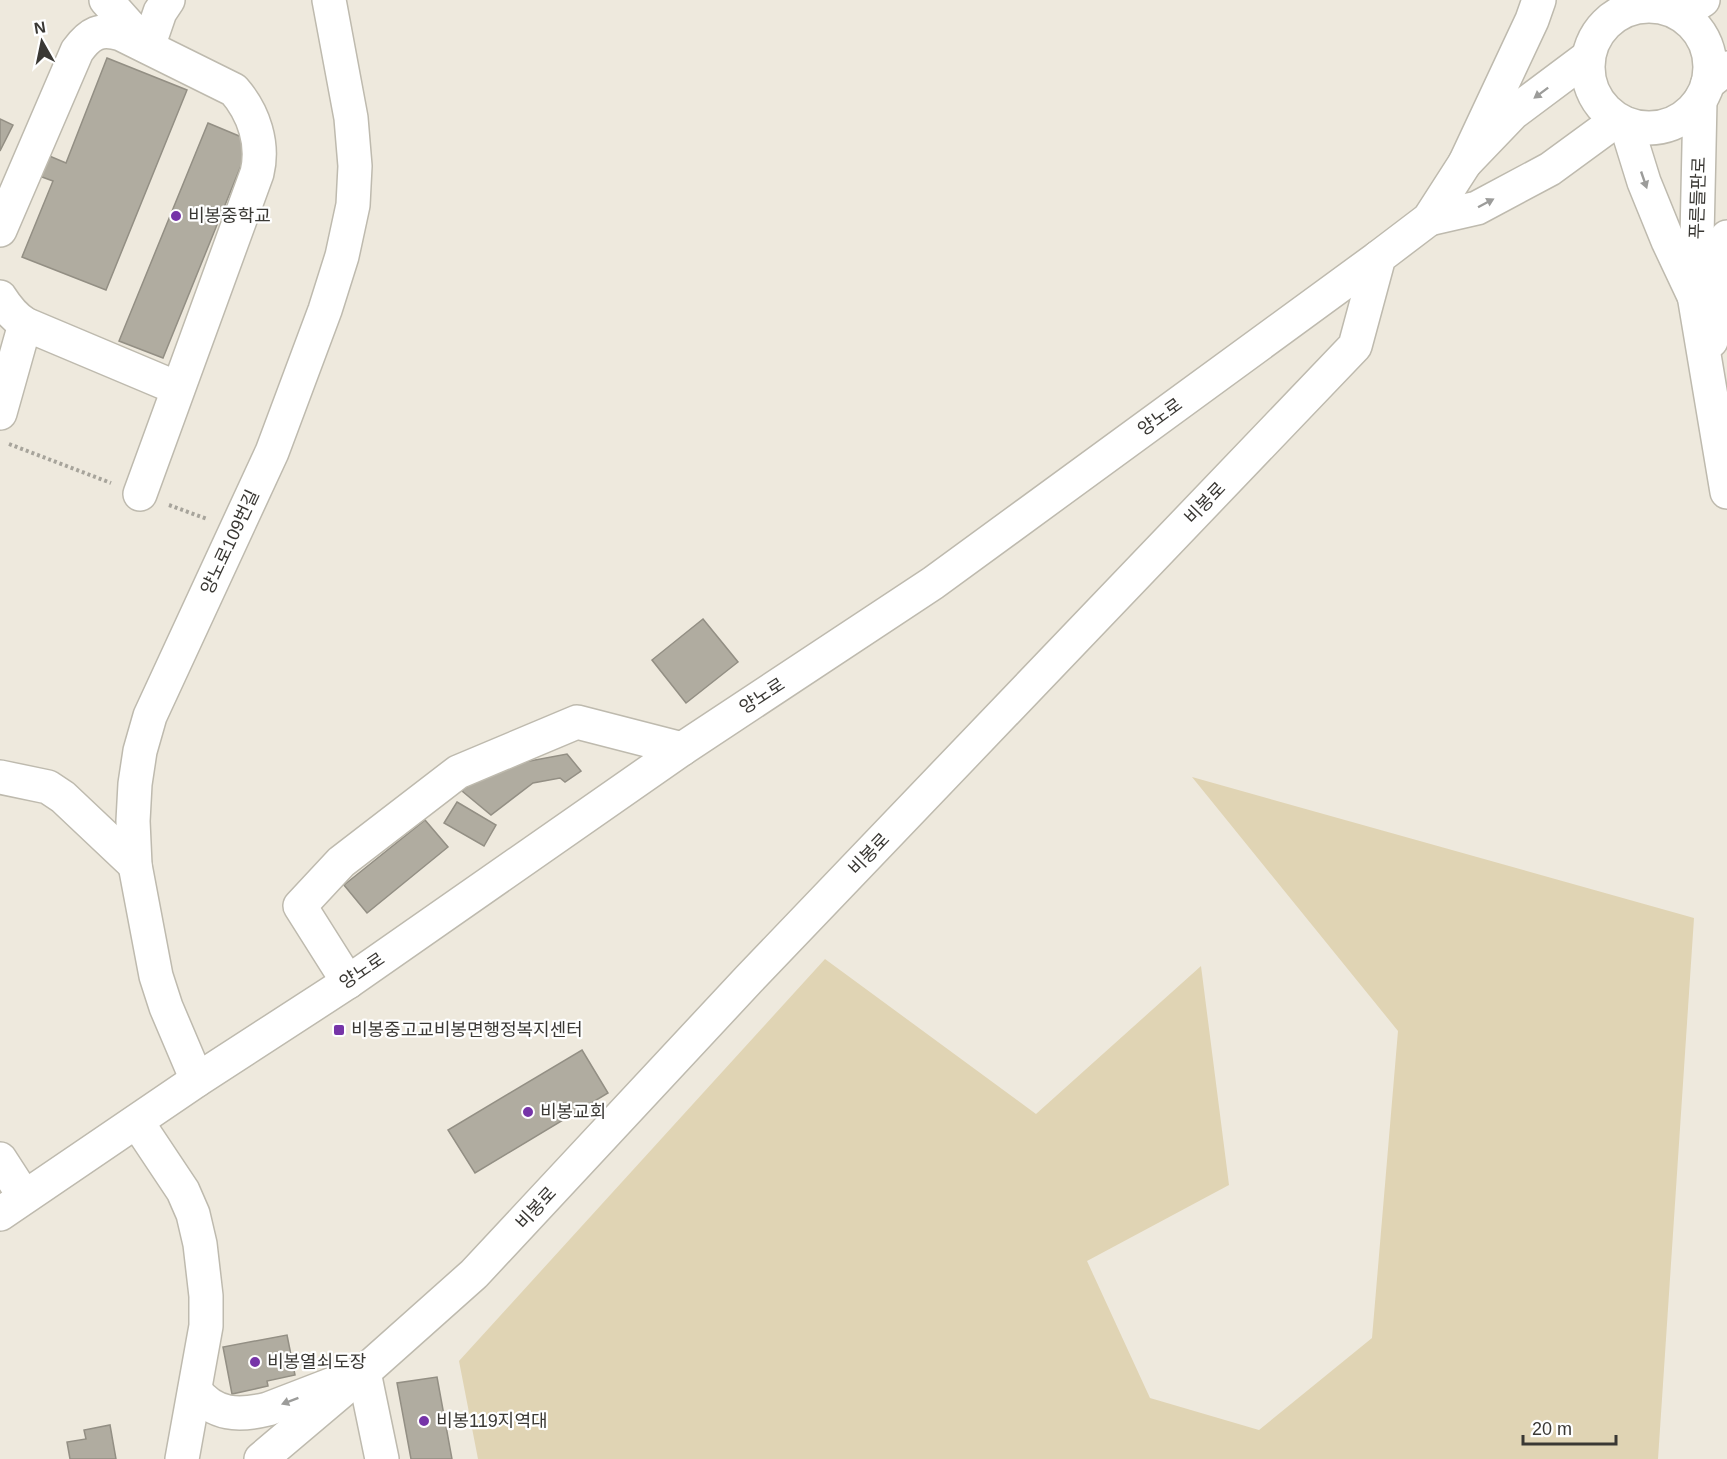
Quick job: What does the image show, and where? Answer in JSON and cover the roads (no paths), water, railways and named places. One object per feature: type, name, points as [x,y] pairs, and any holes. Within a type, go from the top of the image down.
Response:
[{"type":"street","points":[[106,0],[148,47]]},
{"type":"street","points":[[148,47],[160,12],[168,0]]},
{"type":"street","name":"양노로109번길","points":[[197,1080],[166,1007],[156,976],[135,865],[133,821],[135,784],[140,751],[150,716],[272,452],[325,310],[342,256],[353,205],[355,166],[351,118],[329,0]]},
{"type":"street","points":[[1379,257],[1430,219],[1465,164],[1532,20],[1539,0]]},
{"type":"street","points":[[1465,164],[1514,113],[1590,48],[1604,24],[1619,13],[1637,7],[1682,6],[1702,37],[1708,52],[1712,84],[1689,114],[1659,128],[1642,128],[1622,122],[1603,108],[1593,93],[1587,76],[1590,48],[1593,0]]},
{"type":"street","points":[[0,230],[77,51],[92,35],[112,32],[122,34],[234,90],[242,99],[255,125],[260,143],[261,158],[258,173],[177,388],[140,494]]},
{"type":"street","name":"푸른들판로","points":[[1712,84],[1697,237],[1694,295],[1727,492]]},
{"type":"street","points":[[1430,219],[1477,208],[1550,169],[1622,122]]},
{"type":"street","name":"푸른들판로","points":[[1622,122],[1668,241],[1694,295]]},
{"type":"street","points":[[1706,369],[1727,237]]},
{"type":"street","name":"양노로","points":[[0,1159],[12,1205],[197,1080],[348,982],[681,749],[933,583],[1379,257]]},
{"type":"street","name":"비봉로","points":[[261,1459],[364,1372],[474,1274],[749,979],[1355,346],[1379,257]]},
{"type":"street","points":[[0,297],[17,319],[25,324],[177,388]]},
{"type":"street","points":[[0,413],[25,324]]},
{"type":"street","points":[[348,982],[300,906],[341,862],[459,772],[577,722],[681,749]]},
{"type":"street","points":[[0,777],[48,787],[80,811],[135,865]]},
{"type":"street","points":[[137,1122],[183,1191],[193,1214],[200,1244],[206,1296],[206,1326],[182,1459]]},
{"type":"street","points":[[195,1390],[202,1400],[219,1410],[253,1413],[364,1372],[382,1459]]},
{"type":"place","name":"비봉중학교","points":[[176,216]]},
{"type":"place","name":"비봉중고교비봉면행정복지센터","points":[[339,1030]]},
{"type":"place","name":"비봉교회","points":[[528,1112]]},
{"type":"place","name":"비봉열쇠도장","points":[[255,1362]]},
{"type":"place","name":"비봉119지역대","points":[[424,1421]]}]
